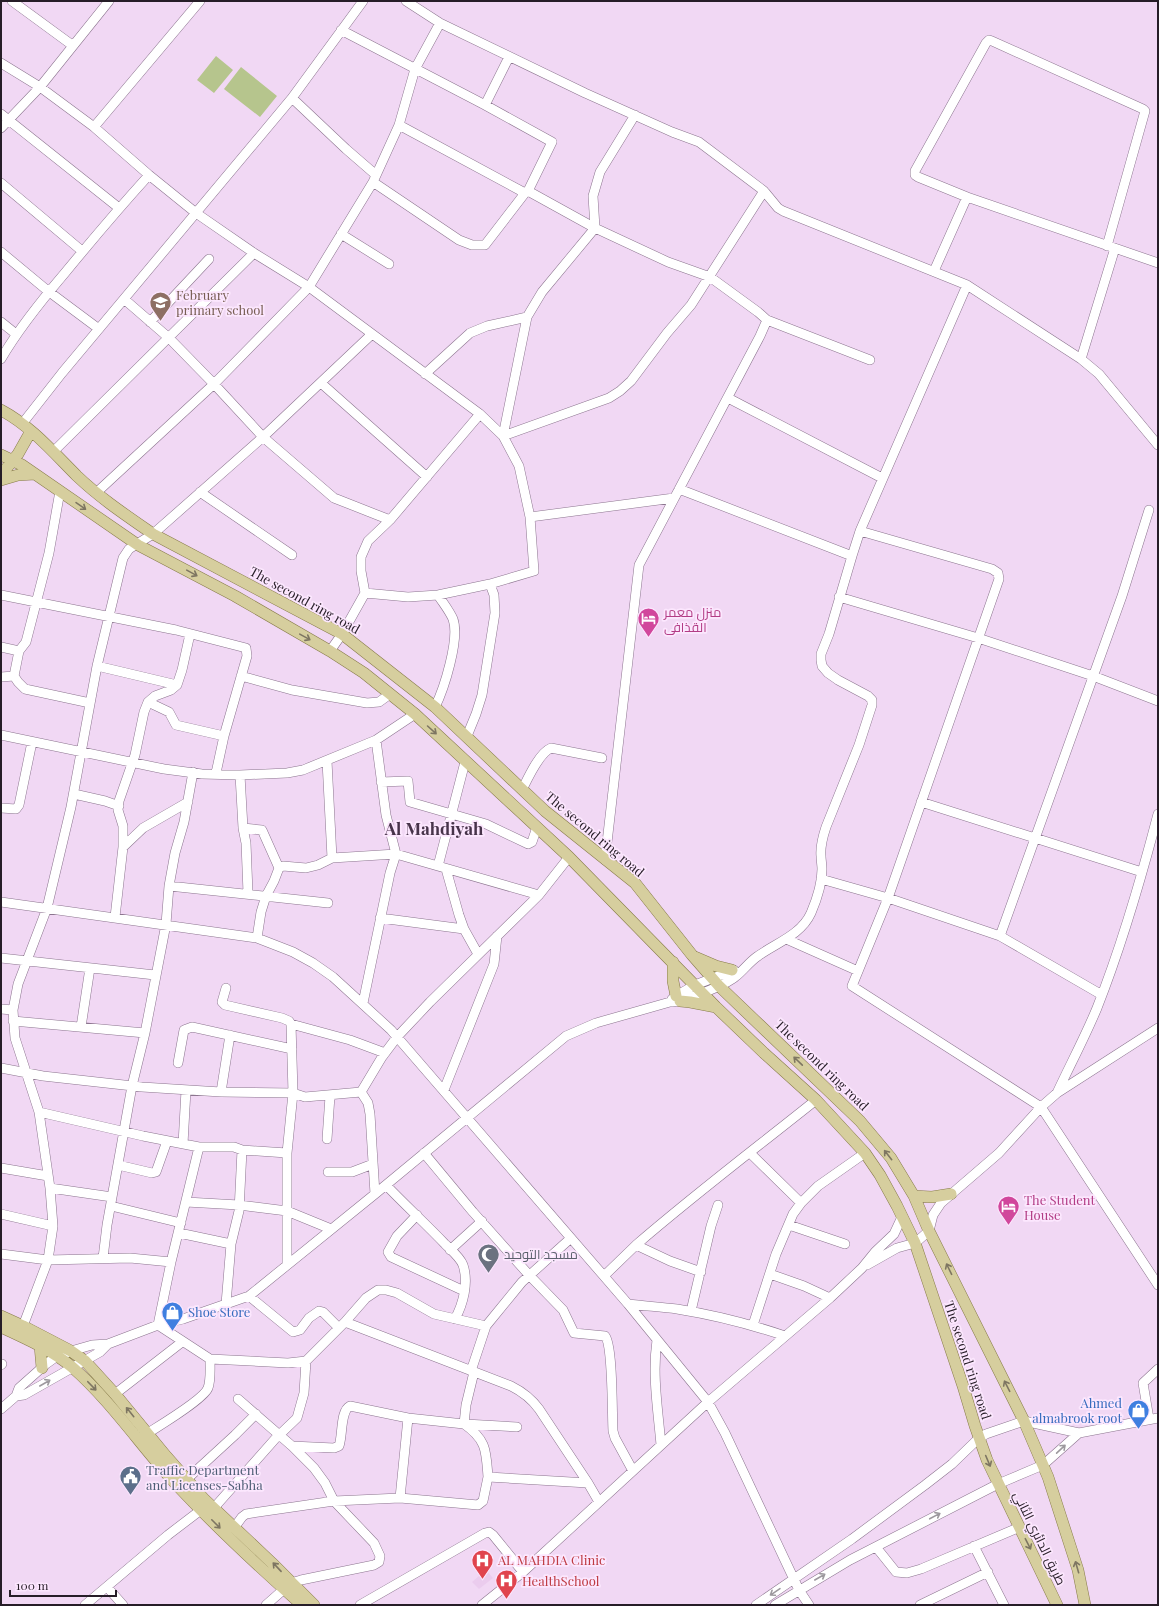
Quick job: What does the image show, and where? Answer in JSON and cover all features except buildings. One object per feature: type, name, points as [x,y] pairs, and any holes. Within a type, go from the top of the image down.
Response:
[{"type":"main road","name":"The second ring road","points":[[1,410],[22,424],[54,451],[78,477],[96,493],[153,534],[342,634],[435,707],[522,790],[635,884],[692,955],[716,982],[860,1121],[891,1158],[914,1196],[929,1231],[1024,1421],[1043,1465]]},
{"type":"main road","points":[[1,475],[13,461],[31,431]]},
{"type":"main road","name":"The second ring road","points":[[1,455],[35,474],[138,545],[235,596],[330,651],[364,673],[415,714],[465,762],[537,827],[699,988],[716,1007],[816,1100],[865,1153],[890,1192],[902,1217],[914,1243],[963,1386],[979,1438],[998,1484]]},
{"type":"main road","points":[[1,480],[18,475],[35,474]]},
{"type":"main road","points":[[692,955],[716,966],[732,970]]},
{"type":"main road","points":[[673,962],[675,1000],[716,1007]]},
{"type":"main road","points":[[914,1196],[932,1197],[951,1194]]},
{"type":"main road","points":[[1,1316],[71,1351],[85,1361],[187,1479],[208,1508],[288,1586],[314,1605]]},
{"type":"main road","points":[[1,1327],[40,1346],[73,1367],[94,1388],[175,1482],[234,1528],[272,1563],[302,1605]]},
{"type":"main road","points":[[40,1346],[42,1368]]},
{"type":"main road","points":[[1043,1465],[1078,1570],[1085,1605]]},
{"type":"main road","name":"طريق الدائري الثاني","points":[[998,1484],[1020,1527],[1056,1605]]},
{"type":"street","points":[[12,1],[72,45]]},
{"type":"street","points":[[1,128],[40,87],[72,45],[109,1]]},
{"type":"street","points":[[94,127],[200,1]]},
{"type":"street","points":[[22,424],[99,329],[292,98],[363,1]]},
{"type":"street","points":[[406,1],[440,23],[508,57],[635,115],[699,142],[764,191],[778,208],[783,211],[967,285],[1081,359],[1099,374],[1158,445]]},
{"type":"street","points":[[96,493],[214,384],[309,287],[374,178],[399,125],[415,69],[440,23]]},
{"type":"street","points":[[292,98],[346,149],[374,178],[459,240],[472,245],[485,245],[527,192],[552,142],[485,105],[341,30]]},
{"type":"street","points":[[1081,359],[1111,247],[1145,111],[989,40],[915,171],[915,175],[967,197],[1111,247],[1158,263]]},
{"type":"street","points":[[485,105],[508,57]]},
{"type":"street","points":[[1,63],[40,87],[94,127],[149,175],[196,213],[254,253],[309,287],[480,414],[504,436],[519,466],[530,516],[534,571],[490,584],[438,595],[408,597],[365,593]]},
{"type":"street","points":[[1,114],[119,208]]},
{"type":"street","points":[[504,436],[527,317],[542,292],[595,228],[593,196],[600,172],[635,115]]},
{"type":"street","points":[[399,125],[595,228],[668,262],[710,277],[758,312],[766,320],[870,360]]},
{"type":"street","points":[[1,359],[16,334],[48,291],[149,175]]},
{"type":"street","points":[[1,183],[82,252]]},
{"type":"street","points":[[504,436],[609,398],[631,381],[667,333],[691,305],[764,191]]},
{"type":"street","points":[[934,271],[967,197]]},
{"type":"street","points":[[341,234],[389,264]]},
{"type":"street","points":[[1,252],[48,291],[99,329]]},
{"type":"street","points":[[54,451],[254,253]]},
{"type":"street","points":[[150,322],[209,259]]},
{"type":"street","points":[[1,1408],[16,1396],[19,1388],[57,1357],[92,1345],[108,1344],[158,1325],[183,1319],[249,1296],[566,1036],[596,1024],[675,1000],[699,988],[736,976],[758,956],[786,939],[802,927],[808,919],[815,902],[821,879],[822,840],[826,827],[859,745],[872,705],[872,700],[868,696],[838,680],[822,666],[821,654],[829,634],[860,531],[967,285]]},
{"type":"street","points":[[124,299],[169,338],[263,437],[334,498],[390,520]]},
{"type":"street","points":[[425,374],[470,333],[487,326],[527,317]]},
{"type":"street","points":[[605,860],[639,565],[728,398],[760,336],[766,320]]},
{"type":"street","points":[[1,322],[16,334]]},
{"type":"street","points":[[23,1326],[48,1260],[53,1226],[50,1188],[39,1112],[15,1038],[13,1010],[18,984],[47,908],[74,794],[97,666],[123,558],[129,549],[138,545],[153,534],[263,437],[372,334]]},
{"type":"street","points":[[321,382],[427,477]]},
{"type":"street","points":[[728,398],[882,478]]},
{"type":"street","points":[[330,651],[342,634],[365,593],[361,571],[362,552],[368,541],[390,520],[480,414]]},
{"type":"street","points":[[679,489],[852,556]]},
{"type":"street","points":[[60,491],[49,553],[37,603],[26,642],[19,651],[14,676],[25,689],[90,703]]},
{"type":"street","points":[[200,492],[292,555]]},
{"type":"street","points":[[530,516],[674,498]]},
{"type":"street","points":[[1000,936],[1122,596],[1149,510]]},
{"type":"street","points":[[860,531],[992,569],[998,573],[999,579],[888,898],[852,982],[852,986],[1041,1107],[1158,1285]]},
{"type":"street","points":[[467,736],[482,695],[494,618],[496,604],[490,584]]},
{"type":"street","points":[[1,595],[190,634],[246,648],[247,656],[224,736],[216,773]]},
{"type":"street","points":[[435,707],[446,678],[454,637],[453,620],[438,595]]},
{"type":"street","points":[[839,597],[978,638],[1093,676],[1158,701]]},
{"type":"street","points":[[115,917],[123,848],[123,826],[118,806],[137,748],[144,712],[148,702],[154,696],[171,690],[177,685],[190,634]]},
{"type":"street","points":[[1,647],[19,651]]},
{"type":"street","points":[[97,666],[177,685]]},
{"type":"street","points":[[1,677],[14,676]]},
{"type":"street","points":[[241,676],[292,690],[367,703],[379,702],[390,694]]},
{"type":"street","points":[[148,702],[169,712],[176,725],[224,736]]},
{"type":"street","points":[[1,735],[164,769],[202,774],[216,773],[240,775],[286,773],[303,770],[328,761],[376,740],[415,714]]},
{"type":"street","points":[[363,1004],[380,918],[390,873],[396,854],[386,815],[376,740]]},
{"type":"street","points":[[1,808],[16,809],[19,805],[32,742]]},
{"type":"street","points":[[522,790],[538,761],[548,749],[551,748],[602,758]]},
{"type":"street","points":[[328,761],[332,858]]},
{"type":"street","points":[[465,762],[452,814],[442,868],[464,930],[478,954]]},
{"type":"street","points":[[103,1258],[111,1202],[125,1132],[132,1086],[145,1033],[166,924],[169,886],[175,853],[188,802],[193,772]]},
{"type":"street","points":[[240,775],[243,828],[246,843],[248,893]]},
{"type":"street","points":[[381,782],[408,781],[410,802],[486,824],[528,844],[532,842],[537,827]]},
{"type":"street","points":[[74,794],[105,801],[118,806]]},
{"type":"street","points":[[123,848],[143,828],[188,802]]},
{"type":"street","points":[[921,802],[1142,872]]},
{"type":"street","points":[[1057,1093],[1102,995],[1142,872],[1158,814]]},
{"type":"street","points":[[243,828],[262,830],[279,868],[266,896],[261,912],[257,938]]},
{"type":"street","points":[[279,868],[283,866],[306,868],[318,865],[332,858],[396,854],[539,895]]},
{"type":"street","points":[[362,1092],[385,1053],[397,1037],[478,954],[539,895],[569,858]]},
{"type":"street","points":[[821,879],[888,898],[1000,936],[1102,995]]},
{"type":"street","points":[[169,886],[248,893],[328,903]]},
{"type":"street","points":[[1,902],[257,938],[293,952],[313,963],[333,977],[397,1037],[468,1117],[628,1304],[708,1402],[725,1433],[794,1580],[809,1605]]},
{"type":"street","points":[[380,918],[464,930]]},
{"type":"street","points":[[444,1090],[494,964],[497,936]]},
{"type":"street","points":[[786,939],[858,970]]},
{"type":"street","points":[[1,958],[156,975]]},
{"type":"street","points":[[716,982],[732,970],[745,967]]},
{"type":"street","points":[[81,1027],[90,968]]},
{"type":"street","points":[[226,988],[222,1002],[225,1005],[289,1020],[291,1024],[293,1093],[287,1153],[287,1265]]},
{"type":"street","points":[[1,1008],[13,1010]]},
{"type":"street","points":[[13,1021],[145,1033]]},
{"type":"street","points":[[291,1024],[350,1040],[385,1053]]},
{"type":"street","points":[[178,1063],[184,1030],[192,1027],[292,1049]]},
{"type":"street","points":[[862,1268],[897,1248],[914,1243],[929,1231],[930,1223],[936,1209],[951,1194],[999,1153],[1041,1107],[1057,1093],[1158,1028]]},
{"type":"street","points":[[221,1092],[230,1035]]},
{"type":"street","points":[[1,1068],[43,1076],[132,1086],[186,1090],[293,1093],[305,1097],[362,1092]]},
{"type":"street","points":[[183,1144],[186,1090]]},
{"type":"street","points":[[362,1092],[369,1108],[375,1194]]},
{"type":"street","points":[[327,1139],[330,1096]]},
{"type":"street","points":[[604,1276],[636,1245],[713,1181],[816,1100]]},
{"type":"street","points":[[39,1112],[199,1147],[234,1147],[242,1150],[287,1153]]},
{"type":"street","points":[[118,1165],[152,1173],[156,1172],[167,1141]]},
{"type":"street","points":[[158,1325],[171,1262],[199,1147]]},
{"type":"street","points":[[226,1304],[231,1244],[239,1211],[242,1150]]},
{"type":"street","points":[[424,1153],[529,1275],[565,1313],[574,1333],[605,1336],[607,1338],[611,1370],[613,1431],[615,1438],[633,1470]]},
{"type":"street","points":[[750,1153],[801,1203]]},
{"type":"street","points":[[753,1325],[770,1274],[793,1214],[801,1203],[818,1186],[865,1153]]},
{"type":"street","points":[[328,1172],[352,1172],[373,1164]]},
{"type":"street","points":[[1,1168],[48,1176]]},
{"type":"street","points":[[386,1185],[417,1215],[463,1264],[464,1291],[460,1308],[455,1319]]},
{"type":"street","points":[[50,1188],[111,1202],[181,1223]]},
{"type":"street","points":[[186,1202],[239,1205],[287,1211],[331,1229]]},
{"type":"street","points":[[691,1311],[711,1226],[718,1205]]},
{"type":"street","points":[[1,1214],[53,1226]]},
{"type":"street","points":[[417,1215],[397,1236],[388,1252],[391,1257],[464,1291]]},
{"type":"street","points":[[482,1605],[522,1572],[708,1402],[830,1298],[862,1268],[875,1252],[894,1234],[902,1217]]},
{"type":"street","points":[[450,1250],[482,1221]]},
{"type":"street","points":[[789,1225],[845,1244]]},
{"type":"street","points":[[179,1233],[231,1244]]},
{"type":"street","points":[[464,1424],[472,1371],[486,1326],[509,1296],[529,1275],[571,1238]]},
{"type":"street","points":[[636,1245],[670,1261],[701,1272]]},
{"type":"street","points":[[1,1254],[48,1260],[130,1258],[171,1262]]},
{"type":"street","points":[[770,1274],[804,1286],[830,1298]]},
{"type":"street","points":[[158,1325],[210,1359],[288,1363],[306,1361],[342,1325],[366,1298],[375,1291],[382,1290],[397,1293],[434,1314],[486,1326]]},
{"type":"street","points":[[249,1296],[293,1332],[300,1330],[309,1318],[319,1311],[323,1312],[342,1325],[472,1371],[511,1386],[530,1397],[588,1482],[599,1502]]},
{"type":"street","points":[[628,1304],[691,1311],[753,1325],[785,1336]]},
{"type":"street","points":[[657,1340],[655,1372],[661,1445]]},
{"type":"street","points":[[115,1394],[182,1342]]},
{"type":"street","points":[[16,1396],[24,1395],[85,1361],[100,1352],[108,1344]]},
{"type":"street","points":[[148,1434],[198,1399],[205,1392],[209,1386],[210,1359]]},
{"type":"street","points":[[85,1605],[168,1535],[208,1508],[297,1418],[304,1393],[306,1361]]},
{"type":"street","points":[[756,1605],[852,1539],[946,1468],[979,1438],[1003,1427],[1024,1421],[1079,1433],[1154,1419],[1143,1383],[1158,1369]]},
{"type":"street","points":[[238,1399],[292,1446],[321,1477],[334,1500],[374,1543],[380,1556],[379,1562],[374,1565],[300,1580],[288,1586],[266,1605]]},
{"type":"street","points":[[292,1446],[334,1448],[339,1446],[345,1411],[350,1406],[408,1418],[517,1428]]},
{"type":"street","points":[[187,1479],[256,1414]]},
{"type":"street","points":[[400,1498],[408,1418]]},
{"type":"street","points":[[234,1528],[246,1514],[334,1500],[400,1498],[478,1505],[483,1501],[488,1477],[482,1442],[476,1432],[464,1424]]},
{"type":"street","points":[[775,1605],[850,1560],[998,1484],[1043,1465],[1079,1433]]},
{"type":"street","points":[[488,1477],[588,1482]]},
{"type":"street","points":[[876,1547],[896,1572],[906,1573],[921,1570],[1020,1527]]},
{"type":"street","points":[[360,1605],[488,1532],[493,1535],[522,1572]]},
{"type":"street","points":[[974,1546],[1004,1605]]},
{"type":"street","points":[[920,1605],[988,1572]]},
{"type":"street","points":[[107,1586],[124,1605]]},
{"type":"shaded area","name":"AL MAHDIA Clinic","points":[[486,1570],[493,1578],[479,1589],[472,1582]]},
{"type":"green space","points":[[216,56],[233,70],[214,93],[197,80]]},
{"type":"green space","points":[[241,67],[277,96],[260,117],[224,89]]},
{"type":"place","name":"February primary school","points":[[161,322]]},
{"type":"place","name":"منزل معمر القذافى","points":[[649,638]]},
{"type":"place","name":"The Student House","points":[[1009,1226]]},
{"type":"place","name":"مسجد التوحيد","points":[[489,1274]]},
{"type":"place","name":"Shoe Store","points":[[173,1332]]},
{"type":"place","name":"Ahmed almabrook root","points":[[1138,1430]]},
{"type":"place","name":"Traffic Department and Licenses-Sabha","points":[[130,1496]]},
{"type":"place","name":"AL MAHDIA Clinic","points":[[482,1580]]},
{"type":"place","name":"HealthSchool","points":[[506,1600]]},
{"type":"district","name":"Al Mahdiyah","points":[[434,829]]}]
